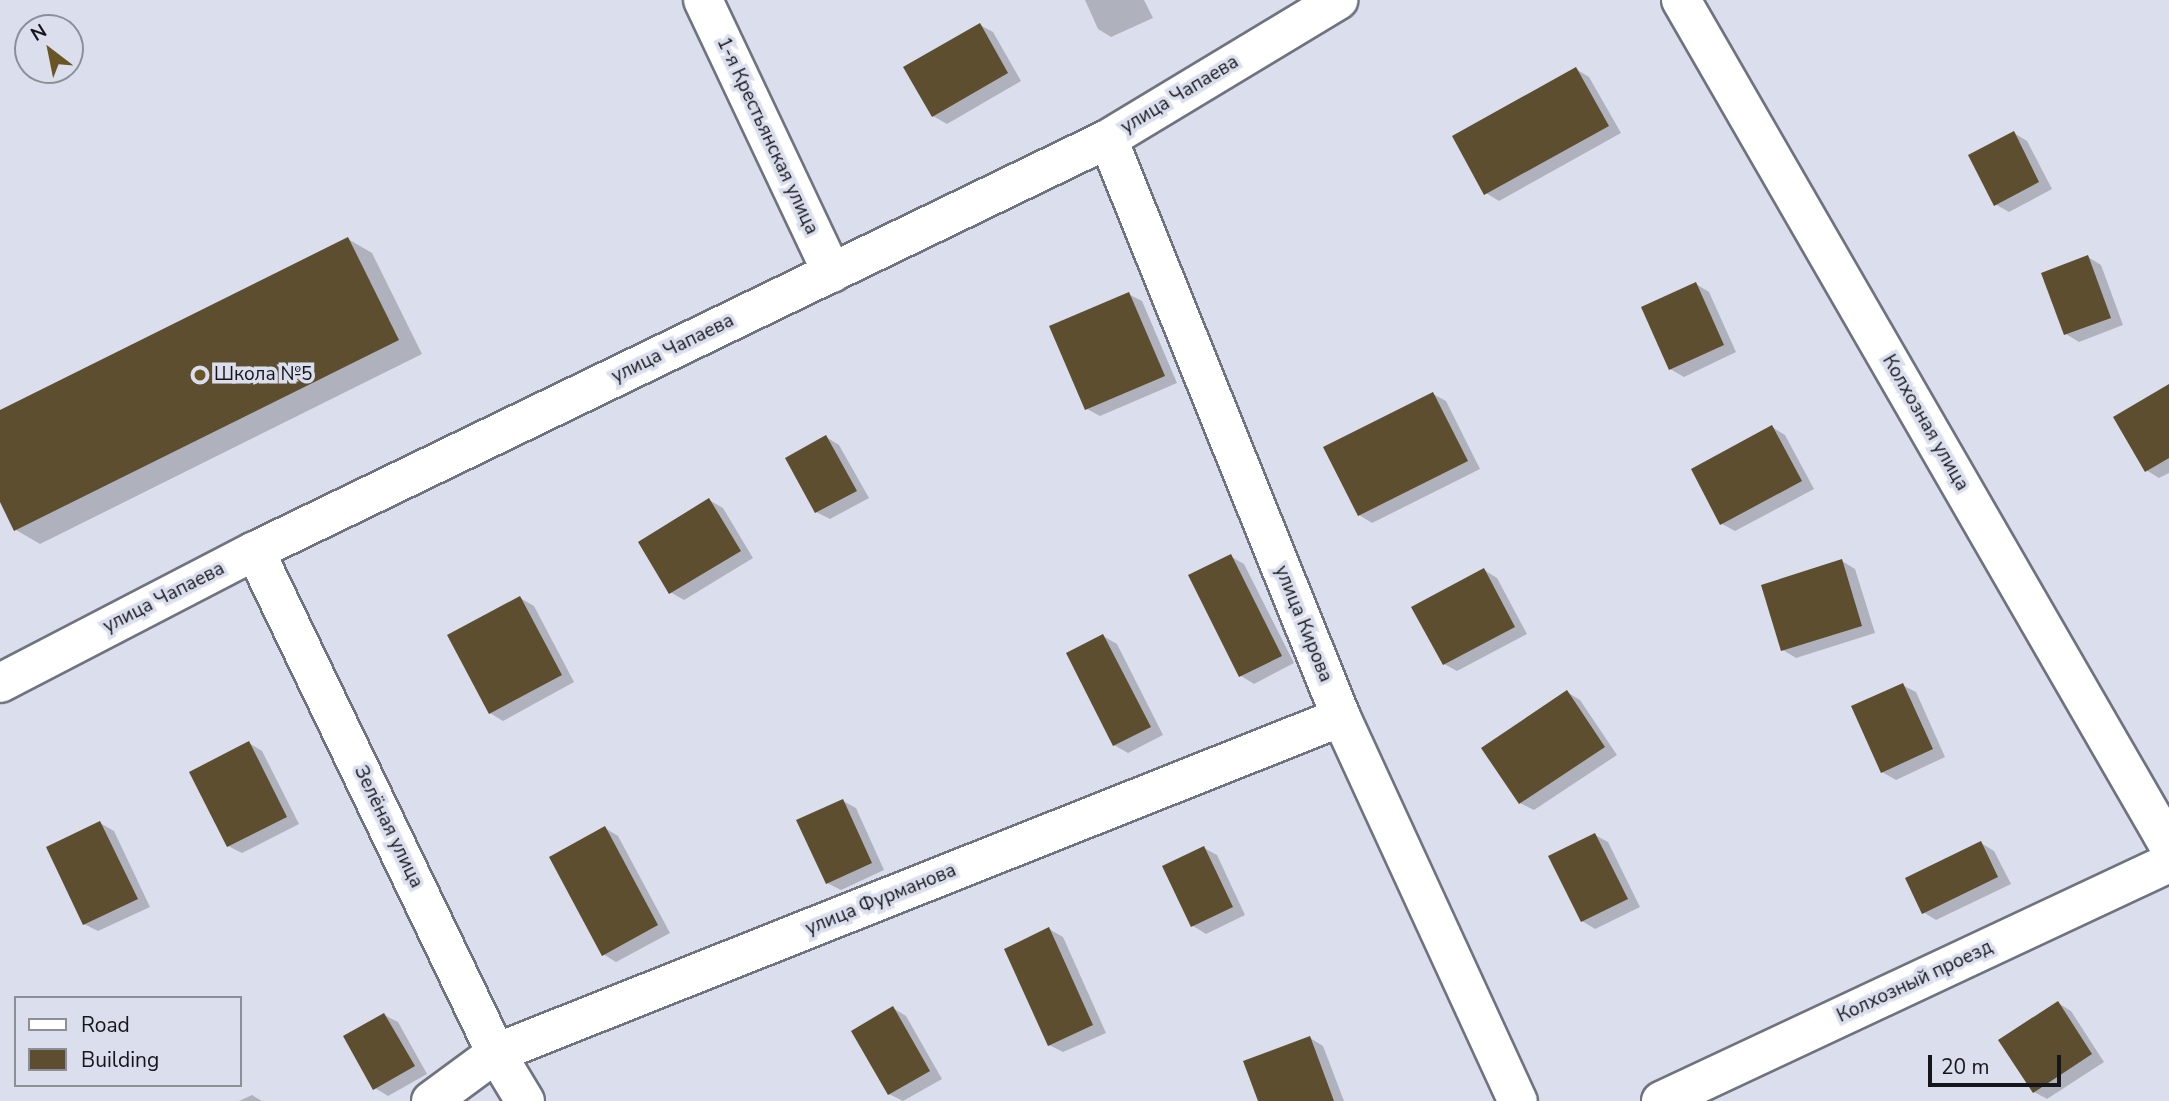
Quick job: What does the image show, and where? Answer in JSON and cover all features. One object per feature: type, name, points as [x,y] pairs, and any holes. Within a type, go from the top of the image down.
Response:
[{"type":"street","name":"1-я Крестьянская улица","points":[[703,0],[832,273]]},
{"type":"street","name":"улица Чапаева","points":[[0,683],[255,551],[1108,139],[1338,0]]},
{"type":"street","name":"Колхозная улица","points":[[1681,0],[2169,846]]},
{"type":"street","name":"улица Кирова","points":[[1108,139],[1341,717],[1518,1101]]},
{"type":"street","name":"Зелёная улица","points":[[255,551],[496,1053],[525,1101]]},
{"type":"street","name":"улица Фурманова","points":[[431,1101],[496,1053],[1341,717]]},
{"type":"street","name":"Колхозный проезд","points":[[1661,1101],[2169,863]]},
{"type":"building","points":[[980,23],[1008,73],[932,117],[903,67]]},
{"type":"building","points":[[1576,67],[1609,126],[1484,195],[1452,136]]},
{"type":"building","points":[[2014,131],[2039,182],[1994,206],[1968,155]]},
{"type":"building","name":"Школа №5","points":[[348,237],[399,340],[14,531],[0,502],[0,410]]},
{"type":"building","points":[[2088,255],[2111,318],[2064,335],[2041,273]]},
{"type":"building","points":[[1696,282],[1724,345],[1669,370],[1641,307]]},
{"type":"building","points":[[1129,292],[1165,376],[1085,410],[1049,326]]},
{"type":"building","points":[[2169,384],[2169,458],[2145,472],[2113,417]]},
{"type":"building","points":[[1433,392],[1468,461],[1358,516],[1323,447]]},
{"type":"building","points":[[1772,425],[1802,481],[1720,525],[1691,469]]},
{"type":"building","points":[[826,435],[857,491],[815,513],[785,458]]},
{"type":"building","points":[[709,498],[741,551],[669,594],[638,542]]},
{"type":"building","points":[[1231,554],[1282,656],[1239,677],[1188,575]]},
{"type":"building","points":[[1842,559],[1862,626],[1781,651],[1761,585]]},
{"type":"building","points":[[1484,568],[1515,627],[1443,665],[1411,607]]},
{"type":"building","points":[[520,596],[562,675],[489,714],[447,635]]},
{"type":"building","points":[[1103,634],[1151,727],[1113,746],[1066,653]]},
{"type":"building","points":[[1903,683],[1933,749],[1881,773],[1851,706]]},
{"type":"building","points":[[1567,690],[1605,747],[1519,804],[1481,748]]},
{"type":"building","points":[[249,741],[287,817],[227,847],[189,772]]},
{"type":"building","points":[[843,799],[872,863],[826,884],[796,820]]},
{"type":"building","points":[[100,821],[138,899],[83,925],[46,847]]},
{"type":"building","points":[[605,826],[658,925],[602,956],[549,857]]},
{"type":"building","points":[[1595,833],[1628,899],[1581,922],[1548,856]]},
{"type":"building","points":[[1981,841],[1998,877],[1922,914],[1905,878]]},
{"type":"building","points":[[1204,846],[1233,907],[1191,927],[1162,866]]},
{"type":"building","points":[[1049,927],[1093,1025],[1048,1046],[1004,949]]},
{"type":"building","points":[[2058,1001],[2092,1054],[2033,1093],[1998,1040]]},
{"type":"building","points":[[893,1006],[930,1071],[888,1095],[851,1031]]},
{"type":"building","points":[[384,1013],[415,1066],[373,1090],[343,1036]]},
{"type":"building","points":[[1310,1036],[1334,1101],[1258,1101],[1243,1061]]},
{"type":"place","name":"Школа №5","points":[[200,375]]}]
